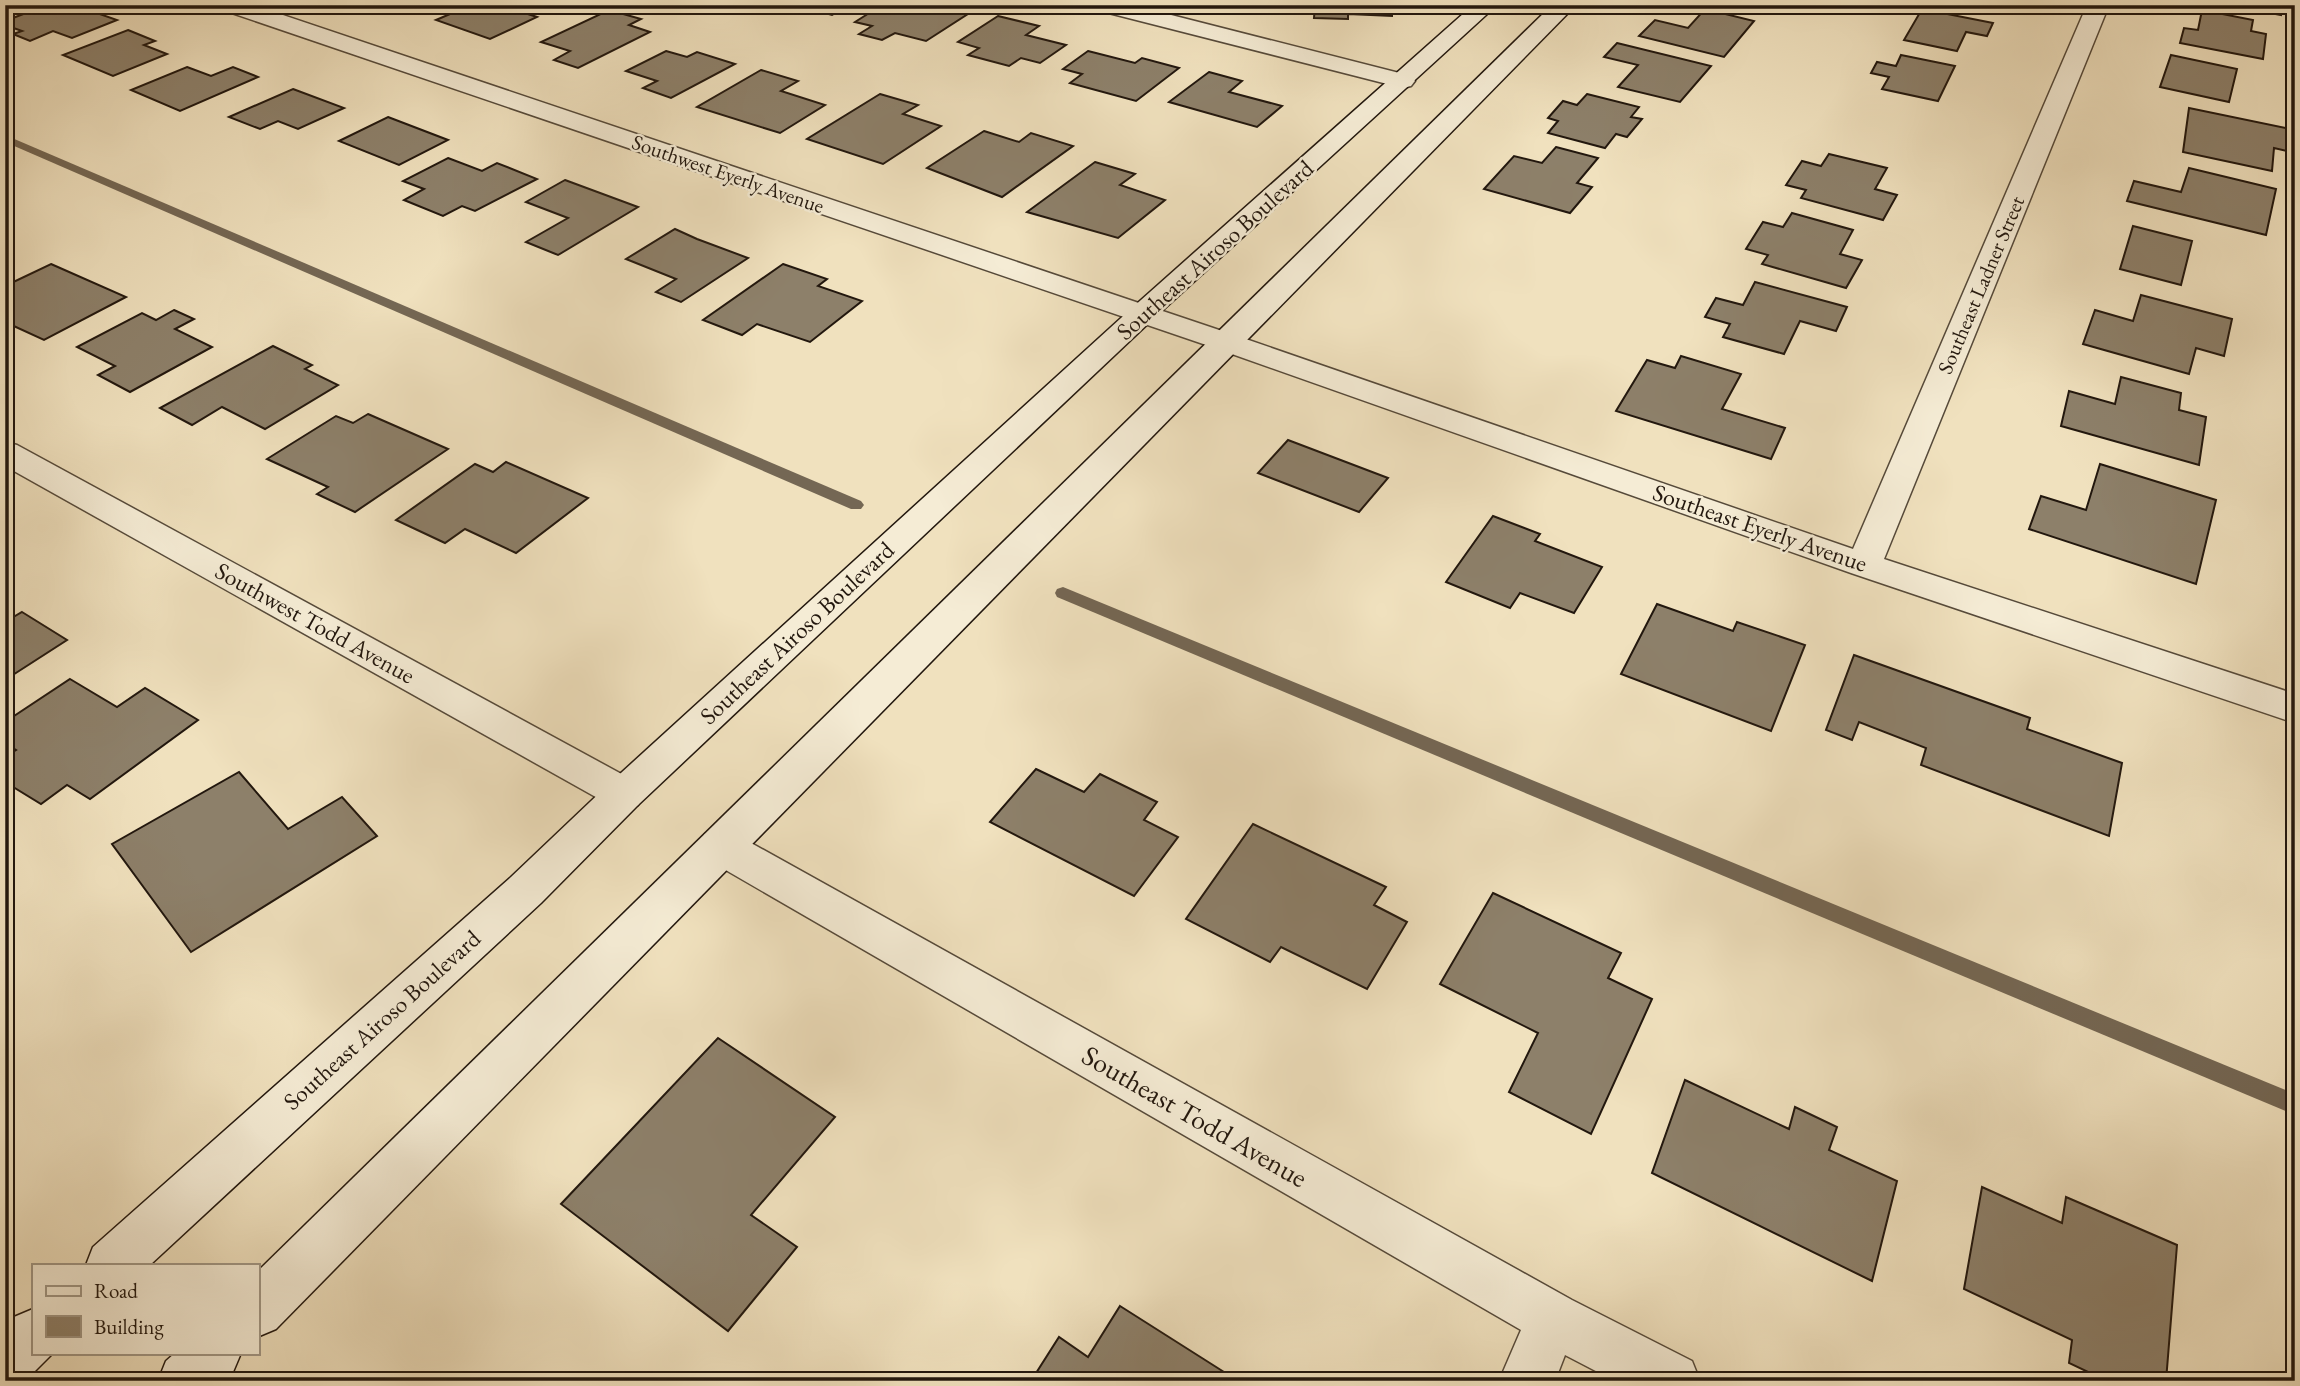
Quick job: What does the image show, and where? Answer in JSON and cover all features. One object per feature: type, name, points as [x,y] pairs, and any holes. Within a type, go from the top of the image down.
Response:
[{"type":"street","name":"Southwest Eyerly Avenue","points":[[231,5],[1226,342]]},
{"type":"street","points":[[1105,5],[1403,81]]},
{"type":"street","name":"Southeast Airoso Boulevard","points":[[113,1264],[526,890],[624,794],[1142,314],[1486,5]]},
{"type":"street","points":[[259,1308],[1565,5]]},
{"type":"street","name":"Southeast Ladner Street","points":[[1864,565],[2098,5]]},
{"type":"street","name":"Southeast Eyerly Avenue","points":[[1226,342],[1864,565],[2295,709]]},
{"type":"street","name":"Southwest Todd Avenue","points":[[5,452],[624,794]]},
{"type":"street","name":"Southeast Todd Avenue","points":[[720,846],[1553,1319],[1672,1381]]},
{"type":"street","points":[[1527,1381],[1553,1319]]},
{"type":"street","points":[[5,1362],[32,1337]]},
{"type":"street","points":[[186,1381],[213,1354]]},
{"type":"building","points":[[47,5],[74,5],[117,20],[72,38],[53,31],[30,41],[13,34],[22,31],[5,25],[5,21]]},
{"type":"building","points":[[393,5],[427,5],[413,12]]},
{"type":"building","points":[[471,5],[490,10],[501,5],[537,17],[490,39],[436,20]]},
{"type":"building","points":[[796,5],[850,5],[832,15]]},
{"type":"building","points":[[882,5],[902,5],[929,12],[941,5],[974,10],[926,41],[895,33],[882,40],[859,34],[872,26],[855,22]]},
{"type":"building","points":[[1315,5],[1392,5],[1392,16],[1348,14],[1348,19],[1314,18]]},
{"type":"building","points":[[1964,5],[2005,5],[2001,13]]},
{"type":"building","points":[[2228,5],[2282,5],[2281,15]]},
{"type":"building","points":[[1705,9],[1754,21],[1724,57],[1639,36],[1655,20],[1688,28]]},
{"type":"building","points":[[1922,9],[1993,23],[1987,36],[1966,32],[1957,51],[1904,40]]},
{"type":"building","points":[[609,10],[641,19],[629,25],[650,32],[578,68],[554,60],[570,51],[541,42]]},
{"type":"building","points":[[2202,10],[2253,20],[2251,31],[2266,34],[2263,59],[2180,43],[2184,28],[2198,30]]},
{"type":"building","points":[[998,16],[1039,26],[1026,35],[1066,45],[1040,63],[1021,58],[1009,66],[968,55],[979,48],[958,42]]},
{"type":"building","points":[[128,30],[155,41],[144,45],[167,54],[113,76],[63,55]]},
{"type":"building","points":[[1617,43],[1711,66],[1680,102],[1618,87],[1638,65],[1604,57]]},
{"type":"building","points":[[666,51],[687,57],[697,52],[735,64],[671,98],[643,88],[657,81],[626,71]]},
{"type":"building","points":[[1088,51],[1135,63],[1142,58],[1179,68],[1136,101],[1070,83],[1082,74],[1063,69]]},
{"type":"building","points":[[1901,55],[1955,66],[1938,101],[1882,89],[1889,77],[1871,73],[1877,62],[1896,66]]},
{"type":"building","points":[[2171,55],[2237,69],[2229,102],[2160,87]]},
{"type":"building","points":[[187,67],[211,76],[233,67],[258,77],[180,111],[131,90]]},
{"type":"building","points":[[761,70],[798,81],[781,91],[825,105],[780,133],[697,107]]},
{"type":"building","points":[[1209,72],[1242,81],[1229,92],[1282,106],[1257,127],[1169,102]]},
{"type":"building","points":[[293,89],[344,108],[298,129],[278,121],[260,129],[229,117]]},
{"type":"building","points":[[880,94],[918,105],[903,114],[941,126],[883,164],[807,139]]},
{"type":"building","points":[[1587,94],[1639,107],[1631,117],[1642,119],[1627,137],[1616,134],[1605,148],[1548,133],[1558,121],[1548,118],[1563,101],[1577,105]]},
{"type":"building","points":[[2189,108],[2295,130],[2295,153],[2274,148],[2272,171],[2183,152]]},
{"type":"building","points":[[388,117],[448,140],[399,165],[339,141]]},
{"type":"building","points":[[984,131],[1019,142],[1031,133],[1073,146],[1002,197],[927,168]]},
{"type":"building","points":[[1556,147],[1598,158],[1577,183],[1592,187],[1570,213],[1484,189],[1514,156],[1542,163]]},
{"type":"building","points":[[1829,154],[1887,168],[1875,189],[1897,195],[1883,220],[1801,198],[1806,190],[1786,185],[1802,161],[1821,166]]},
{"type":"building","points":[[448,158],[482,171],[497,163],[537,179],[475,211],[462,206],[443,216],[404,200],[424,189],[403,181]]},
{"type":"building","points":[[1095,162],[1135,174],[1120,185],[1165,200],[1118,238],[1027,212]]},
{"type":"building","points":[[2189,168],[2276,189],[2266,235],[2127,201],[2134,181],[2181,192]]},
{"type":"building","points":[[565,180],[638,207],[558,255],[526,242],[568,218],[526,202]]},
{"type":"building","points":[[1792,213],[1853,230],[1840,254],[1862,260],[1846,288],[1762,264],[1768,255],[1746,249],[1763,222],[1783,227]]},
{"type":"building","points":[[2133,226],[2192,241],[2181,285],[2120,269]]},
{"type":"building","points":[[675,229],[748,258],[681,302],[656,292],[676,279],[626,259]]},
{"type":"building","points":[[51,264],[126,297],[44,340],[5,322],[5,286]]},
{"type":"building","points":[[783,264],[827,279],[818,286],[862,301],[810,342],[757,324],[742,335],[703,320]]},
{"type":"building","points":[[1755,282],[1847,307],[1836,331],[1800,321],[1784,354],[1723,337],[1730,324],[1705,317],[1716,298],[1743,305]]},
{"type":"building","points":[[2141,295],[2232,319],[2224,356],[2196,348],[2189,374],[2083,344],[2095,310],[2133,321]]},
{"type":"building","points":[[174,310],[194,319],[175,329],[212,347],[130,392],[98,375],[115,366],[77,347],[142,313],[156,320]]},
{"type":"building","points":[[273,346],[312,365],[305,369],[338,385],[265,429],[222,407],[192,425],[160,408]]},
{"type":"building","points":[[1681,356],[1741,374],[1722,409],[1785,428],[1771,459],[1616,411],[1647,360],[1675,368]]},
{"type":"building","points":[[2121,377],[2181,393],[2179,410],[2206,417],[2199,465],[2061,426],[2069,391],[2115,404]]},
{"type":"building","points":[[368,414],[448,449],[355,512],[317,494],[328,487],[267,459],[336,416],[353,423]]},
{"type":"building","points":[[1288,440],[1388,478],[1359,512],[1258,473]]},
{"type":"building","points":[[506,462],[588,498],[516,553],[465,529],[445,543],[396,520],[475,464],[493,472]]},
{"type":"building","points":[[2100,464],[2216,500],[2196,584],[2029,529],[2041,496],[2086,510]]},
{"type":"building","points":[[1493,516],[1540,534],[1535,541],[1602,567],[1574,613],[1520,593],[1510,608],[1446,582]]},
{"type":"building","points":[[1657,604],[1733,631],[1737,622],[1805,645],[1771,731],[1621,674]]},
{"type":"building","points":[[22,612],[67,640],[5,680],[5,622]]},
{"type":"building","points":[[1854,655],[2030,718],[2027,729],[2122,763],[2109,836],[1921,765],[1926,748],[1859,722],[1852,740],[1826,730]]},
{"type":"building","points":[[70,679],[117,707],[145,688],[198,720],[90,799],[67,785],[41,804],[5,782],[5,757],[16,750],[5,743],[5,722]]},
{"type":"building","points":[[1036,769],[1084,792],[1100,774],[1157,802],[1144,820],[1178,837],[1134,896],[990,822]]},
{"type":"building","points":[[239,772],[288,829],[342,797],[377,836],[191,952],[112,844]]},
{"type":"building","points":[[1253,824],[1386,887],[1374,905],[1407,922],[1367,989],[1281,947],[1270,962],[1186,919]]},
{"type":"building","points":[[1493,893],[1621,953],[1608,978],[1652,999],[1591,1134],[1509,1092],[1538,1033],[1440,984]]},
{"type":"building","points":[[718,1038],[835,1117],[751,1215],[797,1247],[728,1331],[561,1204]]},
{"type":"building","points":[[1685,1080],[1789,1129],[1795,1107],[1837,1127],[1829,1150],[1897,1181],[1872,1281],[1652,1173]]},
{"type":"building","points":[[1982,1187],[2062,1223],[2066,1197],[2177,1245],[2166,1381],[2107,1381],[2069,1363],[2072,1340],[1964,1289]]},
{"type":"building","points":[[1120,1306],[1224,1372],[1219,1381],[1031,1381],[1059,1337],[1088,1357]]},
{"type":"waterway","points":[[5,138],[856,505]]},
{"type":"waterway","points":[[1063,593],[2295,1105]]}]
